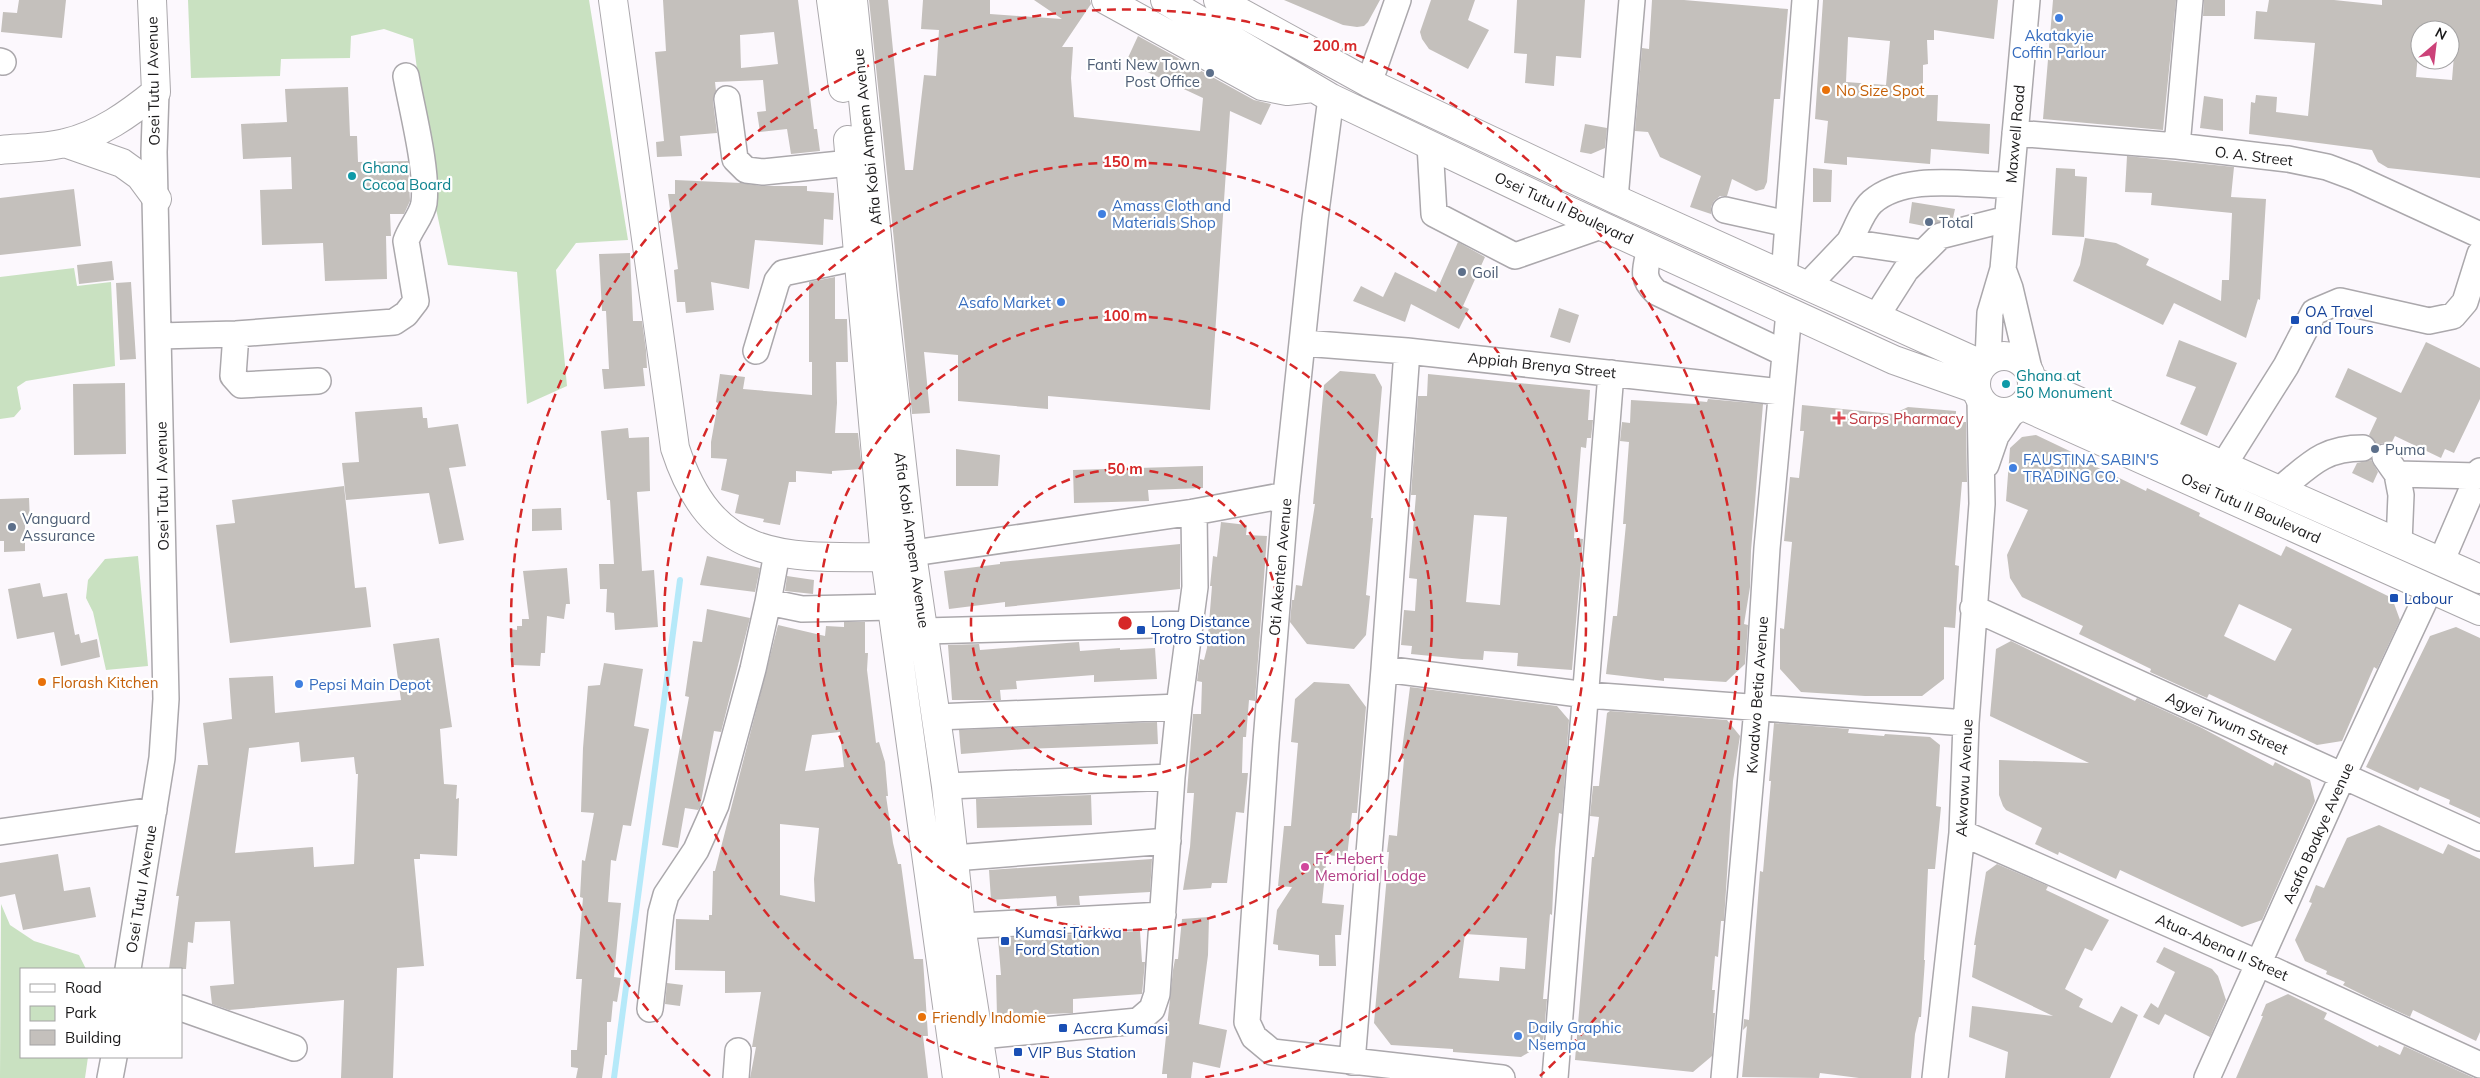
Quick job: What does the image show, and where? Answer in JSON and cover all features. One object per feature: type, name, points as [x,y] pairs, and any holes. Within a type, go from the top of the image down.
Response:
[{"type":"main road","name":"Osei Tutu I Avenue","points":[[152,0],[156,92]]},
{"type":"main road","points":[[613,0],[675,448],[685,478],[702,504],[722,527],[746,544],[777,553],[814,558],[885,557]]},
{"type":"main road","name":"Afia Kobi Ampem Avenue","points":[[831,0],[840,64],[850,163],[885,557],[957,1078]]},
{"type":"main road","name":"Afia Kobi Ampem Avenue","points":[[853,0],[882,296],[912,554],[946,786],[962,926],[985,1078]]},
{"type":"main road","points":[[1106,0],[1262,86],[1287,91],[1322,93]]},
{"type":"main road","name":"Osei Tutu II Boulevard","points":[[1165,0],[1322,93],[1601,226],[1894,360],[1982,378]]},
{"type":"main road","name":"Osei Tutu II Boulevard","points":[[1218,0],[1368,83],[1615,199],[1876,317],[1982,378]]},
{"type":"main road","points":[[0,150],[65,143],[110,126],[156,92]]},
{"type":"main road","points":[[65,143],[122,163],[140,176],[157,199]]},
{"type":"main road","points":[[1998,356],[2010,356],[2020,360],[2031,375],[2031,394],[2018,408],[2001,412],[1989,408],[1982,378],[1998,356]]},
{"type":"main road","name":"Osei Tutu II Boulevard","points":[[2031,375],[2223,466],[2480,579]]},
{"type":"main road","name":"Osei Tutu II Boulevard","points":[[2018,408],[2480,611]]},
{"type":"street","points":[[1368,83],[1398,0]]},
{"type":"street","points":[[1615,199],[1632,0]]},
{"type":"street","points":[[1805,0],[1788,224],[1795,281],[1849,242],[1871,203],[1888,193],[1917,183],[2010,186]]},
{"type":"street","name":"Maxwell Road","points":[[1982,378],[1990,313],[2003,269],[2027,0]]},
{"type":"street","points":[[2177,146],[2190,0]]},
{"type":"street","points":[[159,336],[236,334],[394,322],[406,314],[416,301],[406,241],[424,204],[423,172],[406,76]]},
{"type":"street","name":"Osei Tutu I Avenue","points":[[128,968],[162,758],[166,699],[157,199],[154,152],[156,92]]},
{"type":"street","name":"Oti Akenten Avenue","points":[[1322,93],[1315,219],[1286,495],[1266,742],[1247,1022],[1254,1037],[1272,1052],[1352,1062]]},
{"type":"street","points":[[727,99],[735,159],[746,170],[763,172],[850,163]]},
{"type":"street","name":"O. A. Street","points":[[2015,133],[2177,146],[2288,159],[2327,167],[2354,177],[2480,235]]},
{"type":"street","points":[[1430,145],[1434,214],[1516,256],[1601,226]]},
{"type":"street","points":[[1726,210],[1788,224]]},
{"type":"street","points":[[1876,317],[1906,270],[1940,236],[2007,218]]},
{"type":"street","points":[[1849,242],[1923,253]]},
{"type":"street","points":[[1650,248],[1644,276],[1647,284],[1656,292],[1784,353]]},
{"type":"street","points":[[2223,466],[2286,366],[2314,312],[2340,301],[2429,321],[2453,316],[2465,302],[2480,254]]},
{"type":"street","points":[[756,351],[777,281],[783,273],[859,257]]},
{"type":"street","name":"Maxwell Road","points":[[2003,269],[2010,288],[2031,375]]},
{"type":"street","name":"Kwadwo Betia Avenue","points":[[1724,1078],[1758,708],[1767,548],[1789,312]]},
{"type":"street","points":[[236,334],[233,376],[241,385],[318,381]]},
{"type":"street","name":"Appiah Brenya Street","points":[[1303,343],[1408,351],[1781,392]]},
{"type":"street","points":[[1408,351],[1352,1062],[1502,1078]]},
{"type":"street","points":[[1555,1078],[1611,373]]},
{"type":"street","name":"Akwawu Avenue","points":[[1935,1078],[1962,833],[1966,723],[1982,477],[1980,453],[1982,378]]},
{"type":"street","name":"Akwawu Avenue","points":[[1982,477],[1996,436],[2018,408]]},
{"type":"street","points":[[2279,490],[2322,456],[2343,448],[2382,460],[2479,474],[2441,562]]},
{"type":"street","points":[[2382,460],[2402,495],[2399,543]]},
{"type":"street","points":[[885,557],[1194,512],[1286,495]]},
{"type":"street","points":[[951,1038],[979,1037],[1138,1021],[1152,1009],[1157,994],[1172,776],[1179,707],[1195,587],[1194,512]]},
{"type":"street","points":[[650,1009],[661,912],[666,895],[696,850],[716,805],[768,602],[777,553]]},
{"type":"street","name":"Asafo Boakye Avenue","points":[[2207,1078],[2260,964],[2343,775],[2430,589]]},
{"type":"street","points":[[768,602],[802,610],[892,607]]},
{"type":"street","name":"Agyei Twum Street","points":[[1973,608],[2480,838]]},
{"type":"street","points":[[924,632],[1190,624]]},
{"type":"street","points":[[1384,669],[1587,694],[1966,723]]},
{"type":"street","points":[[936,716],[1179,707]]},
{"type":"street","points":[[946,786],[1172,776]]},
{"type":"street","points":[[0,832],[154,810]]},
{"type":"street","name":"Atua-Abena II Street","points":[[1962,833],[2260,964],[2480,1065]]},
{"type":"street","points":[[954,858],[1168,842]]},
{"type":"street","points":[[962,926],[1163,915]]},
{"type":"street","points":[[182,1008],[294,1048]]},
{"type":"street","points":[[736,1078],[738,1051]]},
{"type":"street","points":[[110,1078],[114,1058]]},
{"type":"green space","points":[[188,0],[589,0],[628,240],[576,243],[556,270],[567,386],[527,404],[517,272],[448,265],[435,204],[413,39],[384,29],[351,36],[350,58],[281,59],[280,76],[191,78]]},
{"type":"green space","points":[[74,268],[77,286],[111,282],[115,366],[26,381],[17,387],[21,409],[14,417],[0,419],[0,277]]},
{"type":"green space","points":[[138,556],[148,666],[106,670],[93,612],[86,598],[88,580],[105,559]]},
{"type":"green space","points":[[1,904],[10,925],[34,941],[79,955],[86,968],[20,968],[20,1058],[88,1058],[85,1078],[0,1078]]},
{"type":"building","points":[[19,0],[66,0],[62,38],[1,32],[3,12],[17,13]]},
{"type":"building","points":[[663,0],[798,0],[814,129],[817,129],[820,151],[791,154],[787,129],[760,132],[757,112],[766,111],[763,80],[715,82],[716,91],[713,101],[717,133],[680,136],[682,156],[657,157],[656,142],[664,141],[655,52],[666,51]],"holes":[[[774,32],[778,64],[741,68],[740,35]]]},
{"type":"building","name":"Asafo Market","points":[[869,0],[888,0],[905,170],[913,170],[924,75],[936,76],[939,30],[921,29],[923,0],[990,0],[990,14],[1062,19],[1034,0],[1090,0],[1091,4],[1062,47],[1073,47],[1071,78],[1074,117],[1200,131],[1203,98],[1126,62],[1138,36],[1254,100],[1271,104],[1261,125],[1230,111],[1210,410],[1048,396],[1048,409],[958,401],[958,355],[924,352],[930,413],[912,414]]},
{"type":"building","points":[[1284,0],[1380,0],[1368,22],[1364,26],[1357,27],[1343,25]]},
{"type":"building","points":[[1431,0],[1475,0],[1468,20],[1489,30],[1468,69],[1429,49],[1422,39],[1420,32]]},
{"type":"building","points":[[1517,0],[1585,0],[1581,58],[1556,56],[1554,86],[1525,83],[1527,54],[1514,53]]},
{"type":"building","points":[[1652,0],[1684,0],[1788,9],[1780,99],[1774,99],[1767,182],[1764,189],[1756,191],[1732,179],[1727,196],[1720,196],[1714,201],[1711,207],[1711,214],[1690,207],[1701,176],[1660,157],[1648,132],[1635,131],[1642,48],[1649,49]]},
{"type":"building","points":[[1823,0],[1998,0],[1994,39],[1934,30],[1934,40],[1927,40],[1928,64],[1923,65],[1923,95],[1938,95],[1937,121],[1990,124],[1989,154],[1931,149],[1930,164],[1847,157],[1847,165],[1824,163],[1828,121],[1815,119]],"holes":[[[1848,37],[1890,41],[1886,85],[1846,82]]]},
{"type":"building","points":[[2053,0],[2176,0],[2163,130],[2043,119]]},
{"type":"building","points":[[2204,0],[2225,0],[2225,16],[2203,16]]},
{"type":"building","points":[[2269,0],[2334,0],[2382,5],[2382,0],[2480,0],[2480,178],[2388,168],[2378,162],[2372,150],[2249,134],[2251,102],[2255,103],[2256,95],[2277,97],[2276,112],[2308,116],[2315,43],[2254,39],[2256,11],[2267,12]]},
{"type":"building","name":"Ghana Cocoa Board","points":[[348,87],[350,136],[357,136],[358,162],[408,161],[410,201],[404,214],[390,214],[391,236],[386,236],[387,279],[325,281],[323,243],[262,245],[260,190],[292,189],[291,157],[243,159],[241,124],[287,122],[285,89]]},
{"type":"building","points":[[2204,96],[2223,99],[2223,131],[2200,128]]},
{"type":"building","points":[[1585,124],[1607,128],[1605,148],[1591,154],[1580,152]]},
{"type":"building","points":[[2127,156],[2234,167],[2231,197],[2266,199],[2260,300],[2258,299],[2246,338],[2174,303],[2163,325],[2073,281],[2080,265],[2085,238],[2116,243],[2149,259],[2146,265],[2221,301],[2222,280],[2229,280],[2232,213],[2151,205],[2152,193],[2125,192]]},
{"type":"building","points":[[1813,168],[1832,170],[1831,202],[1813,202]]},
{"type":"building","points":[[2056,168],[2075,169],[2075,176],[2087,177],[2084,237],[2052,235]]},
{"type":"building","points":[[675,180],[741,183],[762,186],[807,186],[807,191],[834,193],[833,220],[824,219],[823,245],[755,240],[749,289],[711,282],[714,310],[686,313],[685,302],[677,302],[674,270],[678,269],[668,194],[675,194]]},
{"type":"building","points":[[74,189],[81,246],[0,255],[0,198]]},
{"type":"building","points":[[1912,202],[1955,209],[1953,218],[1929,227],[1909,223]]},
{"type":"building","points":[[1458,242],[1485,257],[1463,306],[1469,309],[1459,329],[1411,304],[1405,322],[1353,301],[1361,286],[1383,297],[1395,272],[1436,292]]},
{"type":"building","points":[[630,253],[633,321],[642,321],[646,350],[647,368],[643,368],[645,386],[604,389],[602,369],[609,369],[606,311],[602,311],[599,254]]},
{"type":"building","points":[[112,261],[114,280],[79,284],[77,265]]},
{"type":"building","points":[[835,277],[835,319],[847,319],[848,362],[836,362],[837,403],[835,433],[858,433],[862,469],[832,471],[832,474],[796,471],[796,482],[789,482],[780,525],[763,522],[764,519],[735,513],[739,495],[721,490],[727,459],[711,458],[711,442],[718,403],[716,402],[720,374],[745,377],[743,389],[812,395],[812,362],[809,362],[809,282]]},
{"type":"building","points":[[131,282],[136,359],[120,360],[116,283]]},
{"type":"building","points":[[1559,308],[1579,315],[1570,343],[1550,337]]},
{"type":"building","points":[[2179,340],[2237,363],[2207,436],[2180,424],[2196,387],[2166,376]]},
{"type":"building","points":[[2426,342],[2480,368],[2480,399],[2454,453],[2445,449],[2441,458],[2395,436],[2391,444],[2383,443],[2377,445],[2369,435],[2377,418],[2335,397],[2348,368],[2401,393]]},
{"type":"building","points":[[1340,371],[1375,374],[1382,387],[1366,595],[1370,596],[1366,635],[1354,649],[1307,644],[1290,622],[1292,600],[1294,600],[1296,585],[1302,586],[1315,504],[1313,504],[1324,385]]},
{"type":"building","points":[[1428,374],[1590,390],[1588,420],[1593,420],[1591,438],[1587,438],[1586,448],[1581,447],[1574,538],[1583,539],[1572,670],[1517,666],[1518,653],[1484,651],[1483,660],[1462,659],[1411,654],[1412,646],[1401,645],[1404,610],[1415,611],[1417,579],[1409,578],[1416,495],[1411,495],[1418,396],[1427,396]],"holes":[[[1474,515],[1507,517],[1500,605],[1466,602]]]},
{"type":"building","points":[[125,383],[126,454],[74,455],[73,384]]},
{"type":"building","points":[[1708,399],[1763,404],[1751,551],[1750,587],[1744,624],[1748,625],[1745,664],[1726,682],[1664,678],[1664,681],[1606,674],[1613,616],[1617,616],[1626,524],[1623,524],[1629,442],[1620,441],[1622,422],[1630,423],[1631,400],[1696,404],[1697,401],[1707,402]]},
{"type":"building","points":[[1802,405],[1893,414],[1908,407],[1956,411],[1956,422],[1966,422],[1967,482],[1962,482],[1955,565],[1959,566],[1955,628],[1944,627],[1944,679],[1922,696],[1865,696],[1801,692],[1780,669],[1780,628],[1784,629],[1792,542],[1784,541],[1790,477],[1799,478],[1804,431],[1800,431]]},
{"type":"building","points":[[422,407],[423,418],[427,418],[428,428],[458,424],[466,466],[449,468],[464,540],[439,544],[429,493],[346,500],[342,463],[359,462],[355,412]]},
{"type":"building","points":[[628,428],[629,438],[649,437],[650,491],[637,492],[642,571],[654,570],[658,627],[615,630],[614,613],[606,612],[607,589],[600,589],[599,564],[614,564],[610,500],[607,500],[601,431]]},
{"type":"building","points":[[2036,435],[2146,491],[2147,488],[2200,513],[2199,516],[2281,556],[2286,546],[2392,598],[2400,620],[2377,669],[2374,667],[2342,741],[2317,745],[2209,694],[2207,698],[2150,672],[2151,669],[2079,634],[2083,626],[2022,597],[2010,578],[2007,555],[2028,510],[2006,501],[2010,448],[2022,437]],"holes":[[[2239,604],[2292,629],[2275,661],[2224,636]]]},
{"type":"building","points":[[956,449],[1000,455],[998,486],[956,486]]},
{"type":"building","points":[[2371,460],[2378,472],[2373,483],[2352,473],[2357,463]]},
{"type":"building","points":[[1203,466],[1203,488],[1148,490],[1149,501],[1074,503],[1073,470]]},
{"type":"building","points":[[344,486],[355,588],[366,587],[371,627],[230,643],[216,525],[235,523],[232,500]]},
{"type":"building","name":"Vanguard Assurance","points":[[29,498],[30,522],[25,523],[25,551],[4,552],[4,541],[0,541],[0,499]]},
{"type":"building","points":[[561,508],[562,530],[532,531],[532,509]]},
{"type":"building","points":[[1221,522],[1247,525],[1246,535],[1267,536],[1255,701],[1249,700],[1246,737],[1243,737],[1242,773],[1248,773],[1244,813],[1236,812],[1227,883],[1212,883],[1211,888],[1183,890],[1190,847],[1194,793],[1187,793],[1193,714],[1201,714],[1202,682],[1197,681],[1200,659],[1204,660],[1207,648],[1213,556],[1217,557]]},
{"type":"building","points":[[1180,544],[1180,589],[1005,607],[1005,602],[949,609],[944,571],[1000,564],[1000,562]]},
{"type":"building","points":[[707,556],[760,568],[755,592],[700,585]]},
{"type":"building","points":[[567,568],[570,604],[566,604],[564,619],[547,616],[545,653],[541,653],[540,666],[511,665],[510,629],[517,630],[517,626],[522,626],[522,619],[529,619],[523,571]]},
{"type":"building","points":[[787,576],[814,580],[813,594],[785,591]]},
{"type":"building","points":[[40,583],[43,597],[67,593],[75,635],[79,634],[81,643],[97,639],[100,657],[61,666],[54,632],[17,639],[8,589]]},
{"type":"building","points":[[707,609],[750,618],[721,732],[714,731],[700,807],[698,810],[685,808],[678,848],[662,845],[689,697],[685,696],[693,641],[702,642]]},
{"type":"building","points":[[844,622],[865,622],[865,653],[868,653],[867,670],[876,743],[879,742],[885,762],[888,796],[886,796],[893,843],[898,864],[901,864],[914,959],[923,959],[928,1036],[923,1036],[928,1078],[750,1078],[756,1047],[752,1047],[761,992],[725,993],[725,971],[675,970],[676,919],[709,920],[709,915],[712,915],[713,871],[715,871],[778,625],[825,636],[826,626],[844,627]],"holes":[[[840,732],[844,767],[805,771],[812,735]],[[780,824],[819,828],[814,879],[815,902],[780,895]]]},
{"type":"building","points":[[2456,627],[2480,638],[2480,818],[2449,804],[2450,800],[2420,787],[2418,791],[2366,767],[2430,636]]},
{"type":"building","points":[[439,638],[452,727],[440,729],[444,784],[457,785],[456,799],[459,798],[457,856],[420,854],[420,859],[414,859],[424,966],[397,968],[393,1078],[341,1078],[344,1000],[229,1010],[212,1004],[210,986],[234,984],[230,921],[195,922],[193,943],[188,942],[186,969],[169,968],[179,896],[176,896],[198,765],[208,765],[203,723],[232,719],[229,678],[273,676],[275,713],[401,700],[393,644]],"holes":[[[299,742],[301,762],[354,757],[356,774],[358,774],[354,864],[314,867],[313,847],[235,853],[249,748]]]},
{"type":"building","points":[[2011,641],[2135,701],[2137,698],[2202,728],[2273,766],[2275,762],[2310,780],[2315,801],[2262,920],[2242,927],[2120,870],[2116,879],[2059,852],[2058,855],[2035,844],[2042,828],[2006,810],[2003,806],[1999,795],[1999,760],[2089,763],[1990,716],[1996,649]]},
{"type":"building","points":[[1079,642],[1080,651],[1155,648],[1157,679],[1094,682],[1094,675],[1016,681],[1017,689],[1000,690],[1001,700],[952,700],[948,645],[979,644],[980,650]]},
{"type":"building","points":[[604,663],[643,669],[634,726],[649,729],[631,826],[623,825],[616,861],[611,860],[608,902],[621,903],[614,977],[621,978],[617,1002],[613,1001],[611,1022],[607,1022],[607,1055],[605,1055],[602,1078],[576,1078],[578,1068],[571,1067],[571,1050],[577,1050],[582,979],[576,979],[583,898],[580,897],[582,860],[585,861],[594,813],[581,812],[583,748],[588,686],[600,685]]},
{"type":"building","points":[[1314,682],[1349,684],[1366,707],[1357,813],[1352,813],[1347,857],[1327,855],[1322,903],[1344,905],[1341,935],[1335,935],[1336,966],[1319,966],[1319,955],[1278,950],[1278,945],[1273,944],[1277,910],[1292,887],[1278,886],[1284,826],[1291,826],[1298,743],[1291,742],[1295,699]]},
{"type":"building","points":[[1410,687],[1557,706],[1569,720],[1562,814],[1559,813],[1555,850],[1552,915],[1550,914],[1543,999],[1547,999],[1543,1044],[1521,1057],[1453,1052],[1453,1049],[1391,1045],[1374,1023],[1389,852],[1387,852],[1389,835],[1397,836],[1404,759],[1401,758]],"holes":[[[1465,934],[1527,938],[1525,969],[1500,967],[1499,981],[1459,978]]]},
{"type":"building","points":[[1610,711],[1727,720],[1740,736],[1733,781],[1724,921],[1721,921],[1718,957],[1715,956],[1712,990],[1715,990],[1713,1013],[1715,1013],[1712,1056],[1693,1072],[1575,1060],[1592,857],[1594,857],[1599,817],[1590,816],[1593,786],[1599,786],[1607,713]]},
{"type":"building","points":[[1157,722],[1158,744],[1025,749],[961,754],[959,730]]},
{"type":"building","points":[[1774,723],[1849,729],[1848,733],[1930,737],[1940,745],[1936,806],[1941,807],[1935,869],[1928,869],[1921,1017],[1919,1017],[1915,1034],[1911,1078],[1859,1078],[1820,1073],[1819,1078],[1742,1077],[1747,1026],[1743,1030],[1744,1019],[1749,1020],[1760,871],[1763,872],[1771,781],[1769,781]]},
{"type":"building","points":[[1091,795],[1092,825],[977,828],[976,799]]},
{"type":"building","points":[[2379,825],[2443,854],[2448,844],[2480,859],[2480,1032],[2476,1041],[2413,1010],[2410,1017],[2343,985],[2345,982],[2326,974],[2327,971],[2305,961],[2295,940],[2312,903],[2309,902],[2316,885],[2324,888],[2347,838]]},
{"type":"building","points":[[58,854],[64,891],[90,887],[96,917],[23,930],[15,894],[0,897],[0,863]]},
{"type":"building","points":[[1152,859],[1150,892],[1079,896],[1080,905],[1057,906],[1056,896],[991,900],[989,870]]},
{"type":"building","points":[[1997,864],[2048,886],[2046,890],[2109,920],[2092,951],[2085,948],[2065,989],[2083,999],[2079,1007],[2112,1023],[2121,1006],[2138,1015],[2110,1078],[2005,1078],[2008,1052],[1969,1037],[1972,1006],[2053,1016],[1972,977],[1976,945],[1974,945],[1986,872]]},
{"type":"building","points":[[1209,917],[1208,955],[1199,1024],[1227,1030],[1220,1068],[1193,1062],[1191,1078],[1167,1078],[1167,1074],[1162,1074],[1173,970],[1175,959],[1178,959],[1182,919]]},
{"type":"building","points":[[1140,931],[1142,962],[1145,962],[1142,994],[1073,999],[1073,1013],[997,1016],[996,975],[1001,975],[998,938]]},
{"type":"building","points":[[2164,947],[2212,969],[2218,976],[2226,1000],[2210,1037],[2165,1014],[2159,1025],[2143,1017],[2151,1003],[2158,1008],[2175,972],[2156,962]]},
{"type":"building","points":[[667,983],[683,985],[680,1006],[665,1004]]},
{"type":"building","points":[[2288,994],[2327,1013],[2324,1019],[2378,1047],[2379,1045],[2400,1055],[2404,1046],[2474,1078],[2236,1078],[2263,1016],[2261,1016],[2266,1004]]},
{"type":"waterway","points":[[614,1078],[680,580]]},
{"type":"place","name":"Akatakyie Coffin Parlour","points":[[2059,18]]},
{"type":"place","name":"Fanti New Town Post Office","points":[[1210,73]]},
{"type":"place","name":"No Size Spot","points":[[1826,90]]},
{"type":"place","name":"Ghana Cocoa Board","points":[[352,176]]},
{"type":"place","name":"Amass Cloth and Materials Shop","points":[[1102,214]]},
{"type":"place","name":"Total","points":[[1929,222]]},
{"type":"place","name":"Goil","points":[[1462,272]]},
{"type":"place","name":"Asafo Market","points":[[1061,302]]},
{"type":"place","name":"OA Travel and Tours","points":[[2295,320]]},
{"type":"place","name":"Ghana at 50 Monument","points":[[2006,384]]},
{"type":"place","name":"Sarps Pharmacy","points":[[1839,418]]},
{"type":"place","name":"Puma","points":[[2375,449]]},
{"type":"place","name":"FAUSTINA SABIN'S TRADING CO.","points":[[2013,468]]},
{"type":"place","name":"Vanguard Assurance","points":[[12,527]]},
{"type":"place","name":"Labour","points":[[2394,598]]},
{"type":"place","name":"Long Distance Trotro Station","points":[[1141,630]]},
{"type":"place","name":"Florash Kitchen","points":[[42,682]]},
{"type":"place","name":"Pepsi Main Depot","points":[[299,684]]},
{"type":"place","name":"Fr. Hebert Memorial Lodge","points":[[1305,867]]},
{"type":"place","name":"Kumasi Tarkwa Ford Station","points":[[1005,941]]},
{"type":"place","name":"Friendly Indomie","points":[[922,1017]]},
{"type":"place","name":"Accra Kumasi","points":[[1063,1028]]},
{"type":"place","name":"Daily Graphic Nsempa","points":[[1518,1036]]},
{"type":"place","name":"VIP Bus Station","points":[[1018,1052]]}]
